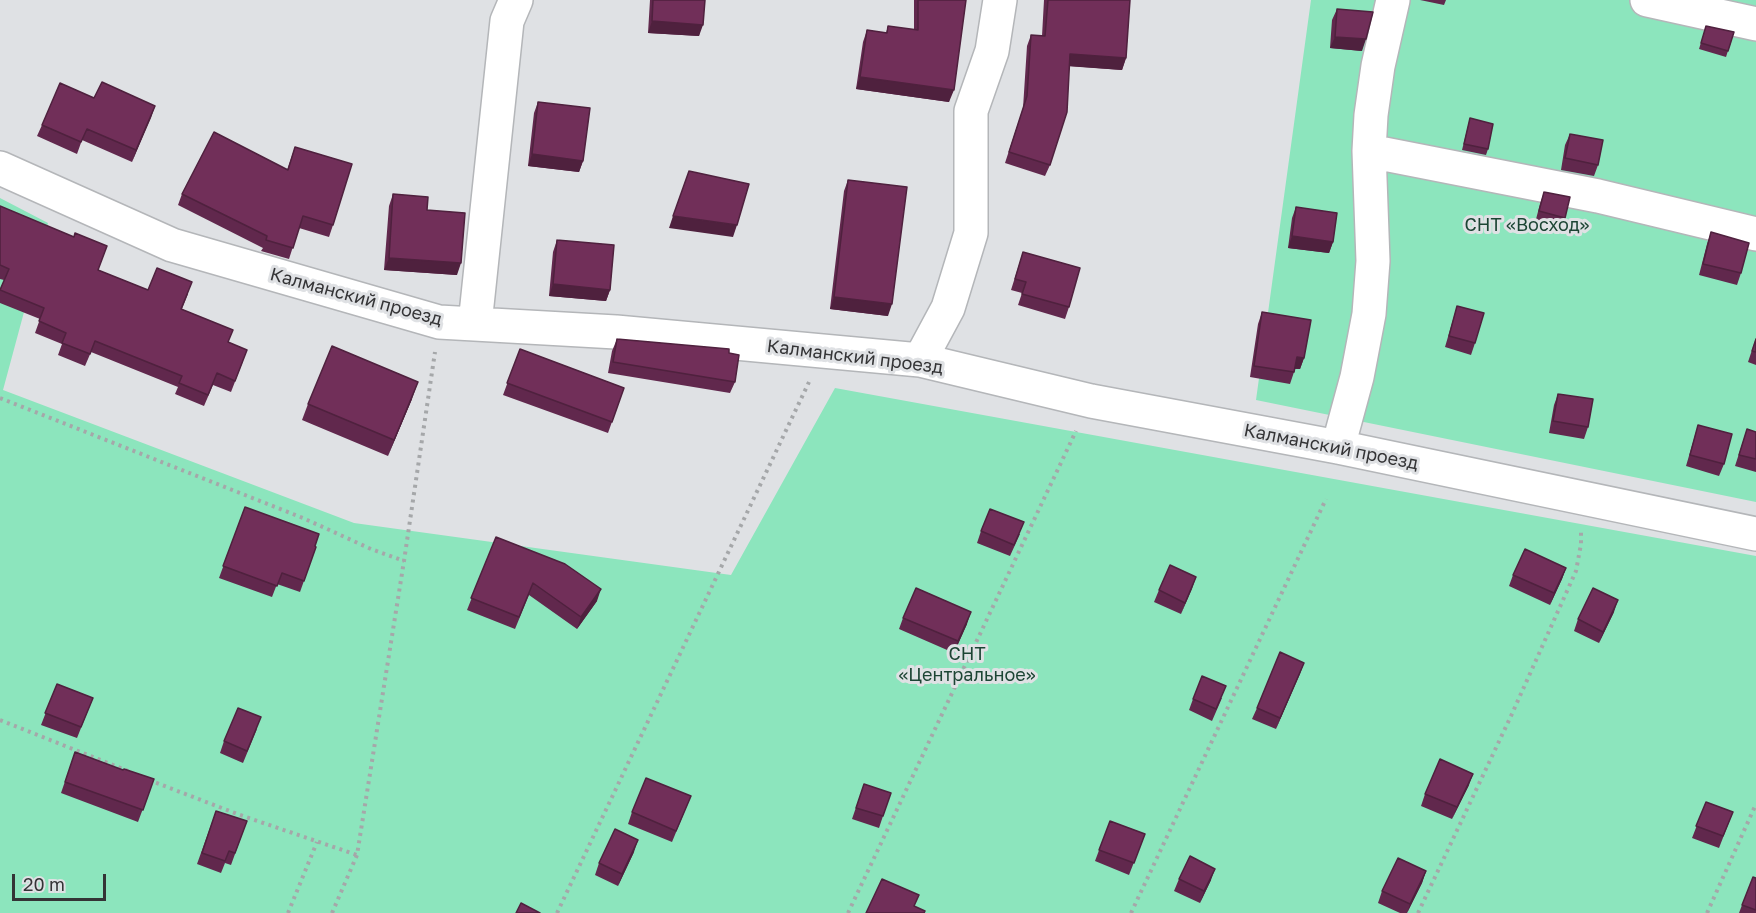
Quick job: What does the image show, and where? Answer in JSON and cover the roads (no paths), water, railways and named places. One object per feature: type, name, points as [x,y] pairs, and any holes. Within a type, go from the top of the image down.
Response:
[{"type":"street","points":[[475,324],[507,21],[516,0]]},
{"type":"street","points":[[920,360],[948,308],[971,233],[971,111],[993,51],[1000,0]]},
{"type":"street","points":[[1338,447],[1357,377],[1369,314],[1373,261],[1369,151],[1371,115],[1378,66],[1393,0]]},
{"type":"street","points":[[1647,0],[1756,24]]},
{"type":"street","points":[[1369,151],[1598,196],[1756,234]]},
{"type":"street","name":"Калманский проезд","points":[[0,168],[172,245],[439,322],[616,332],[920,360],[1091,401],[1338,447],[1756,534]]},
{"type":"park label","name":"СНТ «Восход»","points":[[1527,225]]},
{"type":"park label","name":"СНТ «Центральное»","points":[[967,664]]}]
